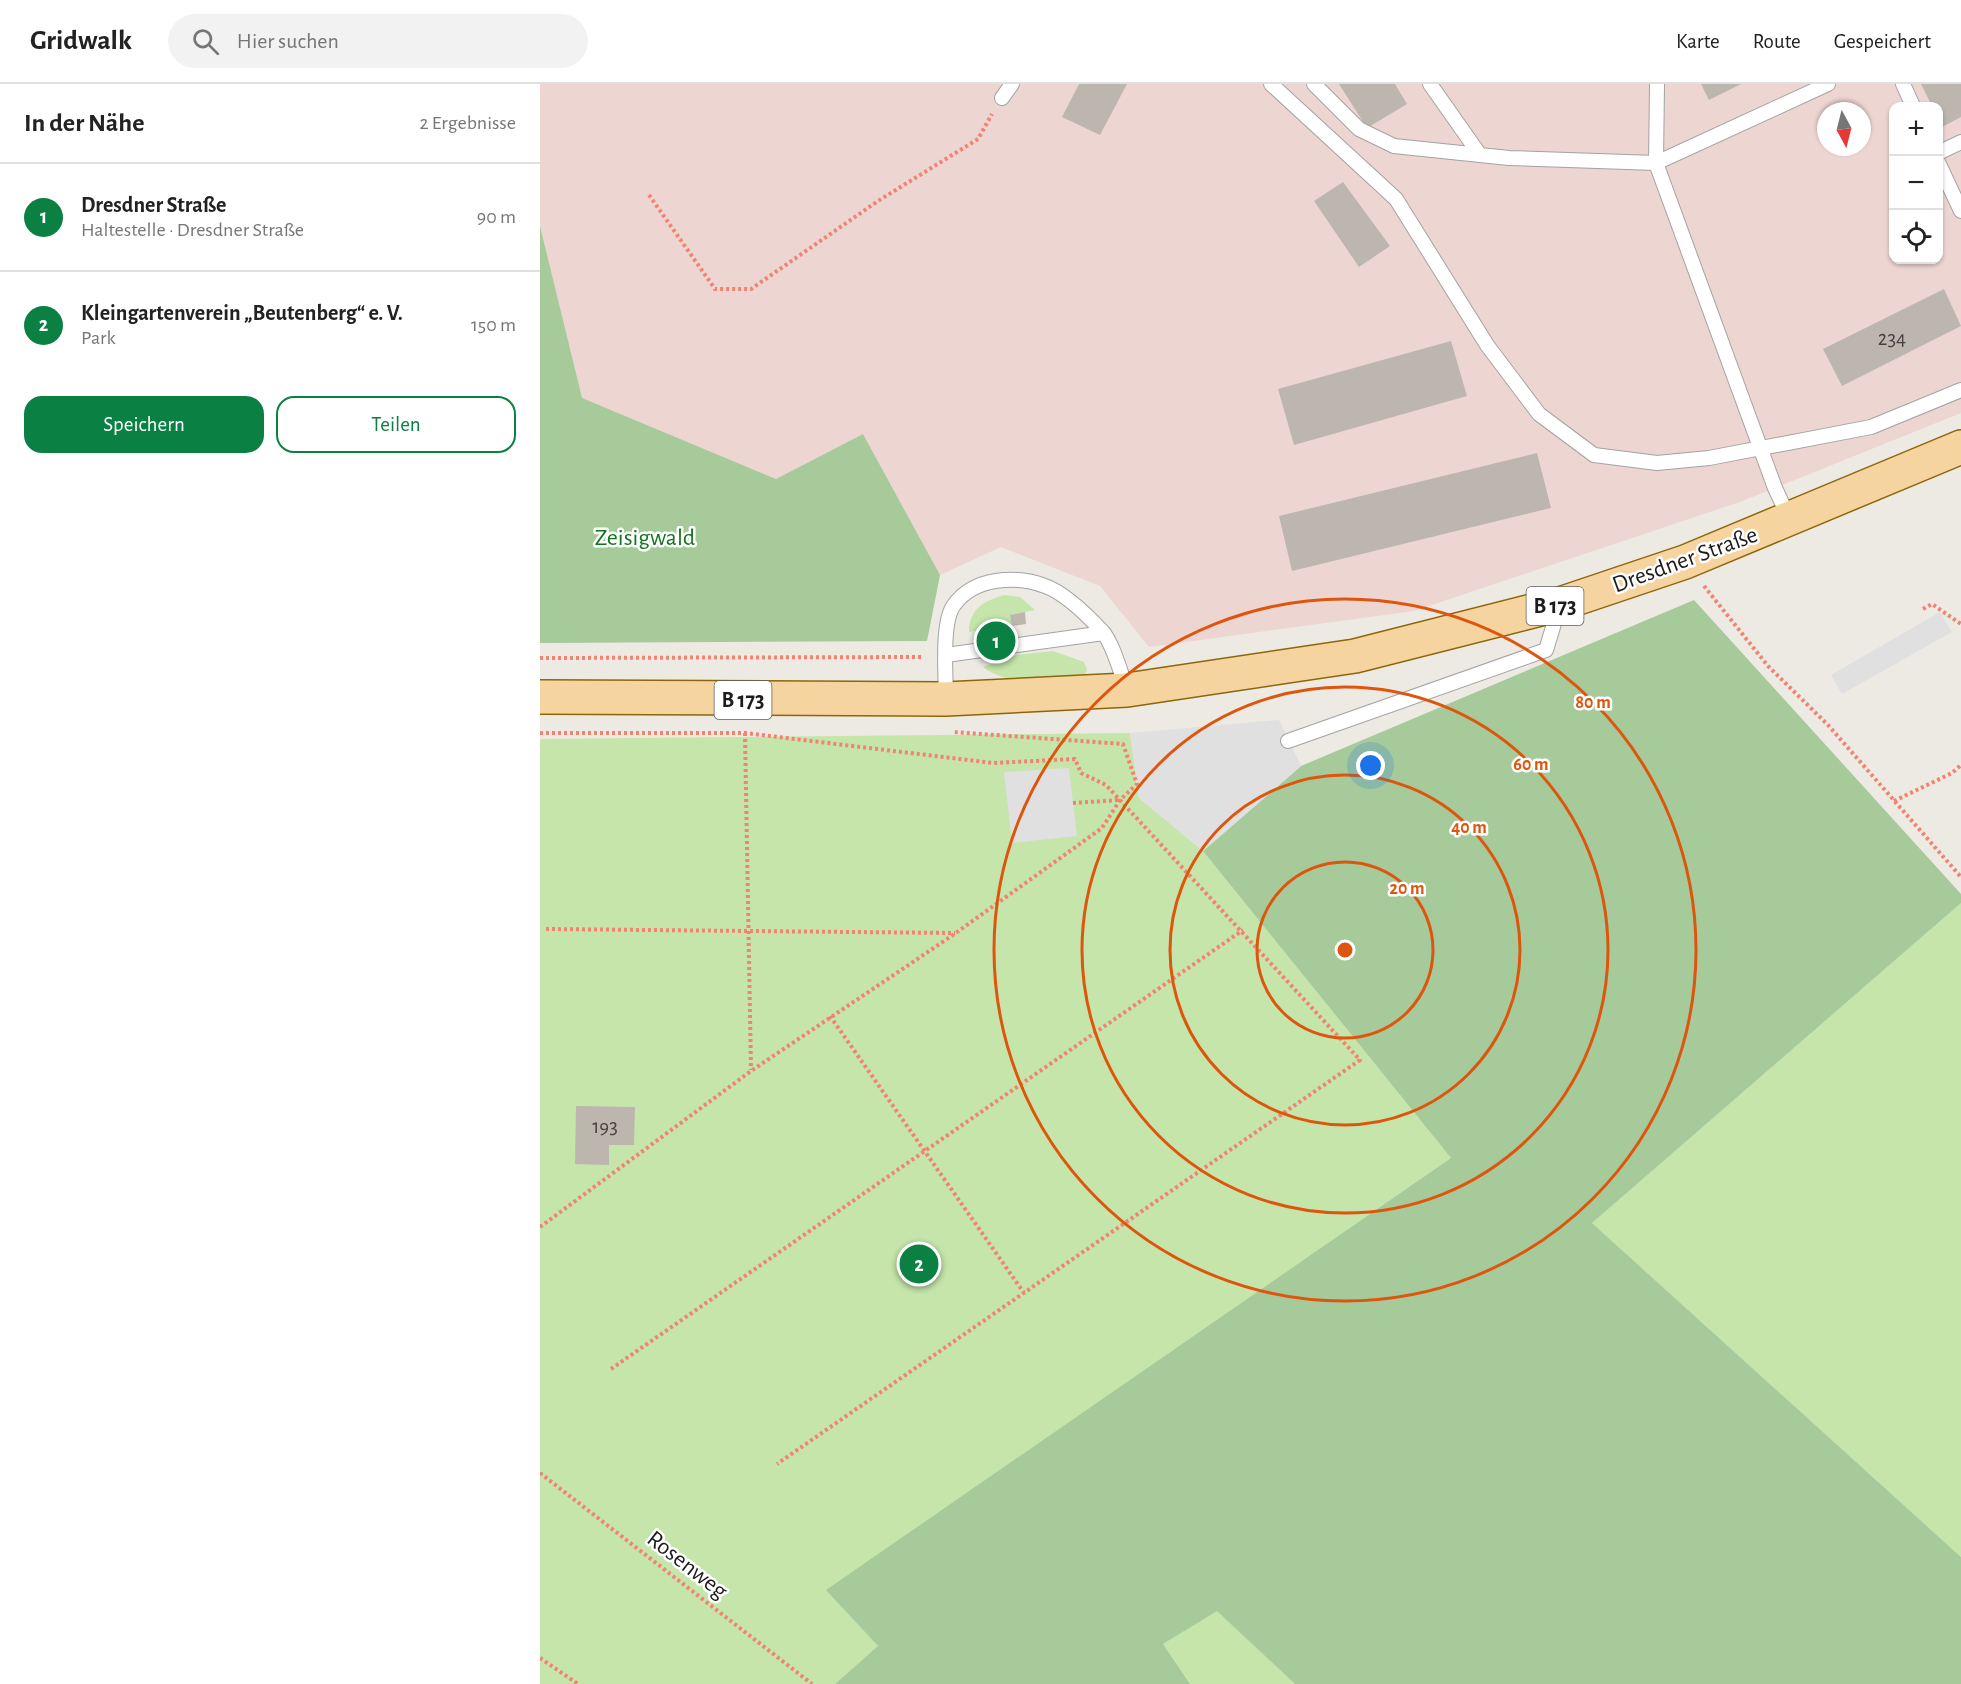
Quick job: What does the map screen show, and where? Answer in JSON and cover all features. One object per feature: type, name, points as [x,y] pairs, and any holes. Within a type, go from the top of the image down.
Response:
[{"type":"main road","name":"Dresdner Straße","points":[[540,697],[946,699],[1127,690],[1355,656],[1560,604],[1685,562],[1961,447]]},
{"type":"lane","points":[[1002,98],[1012,84]]},
{"type":"lane","points":[[1271,84],[1396,199],[1487,345],[1539,414],[1594,455],[1657,463],[1709,458],[1871,427],[1961,390]]},
{"type":"lane","points":[[1314,84],[1359,129],[1394,146],[1480,155],[1656,163],[1828,84]]},
{"type":"lane","points":[[1430,84],[1480,155]]},
{"type":"lane","points":[[1657,84],[1656,163],[1790,520]]},
{"type":"lane","points":[[1903,84],[1911,102]]},
{"type":"lane","points":[[1943,151],[1961,142]]},
{"type":"lane","points":[[1943,173],[1961,211]]},
{"type":"lane","points":[[946,699],[946,633],[953,605],[981,583],[1017,579],[1047,586],[1068,600],[1104,633],[1127,690]]},
{"type":"lane","points":[[1288,741],[1546,650],[1560,604]]},
{"type":"lane","points":[[946,655],[1104,633]]},
{"type":"path","points":[[649,195],[715,289],[751,289],[878,201],[978,139],[1002,98]]},
{"type":"path","points":[[1685,562],[1768,666],[1828,725],[1961,877]]},
{"type":"path","points":[[1923,609],[1932,604],[1961,624]]},
{"type":"path","points":[[540,658],[946,655]]},
{"type":"path","points":[[540,1227],[751,1071],[956,933],[1102,828],[1120,800],[1137,784],[1123,744],[953,732],[946,699]]},
{"type":"path","points":[[540,733],[746,733],[993,763],[1075,759],[1081,773],[1106,785],[1360,1060],[777,1464]]},
{"type":"path","points":[[746,733],[751,931],[751,1071]]},
{"type":"path","points":[[1894,801],[1952,773],[1961,765]]},
{"type":"path","points":[[1073,803],[1120,800]]},
{"type":"path","points":[[546,929],[956,933]]},
{"type":"path","points":[[610,1369],[1242,930]]},
{"type":"path","points":[[830,1016],[1024,1293]]},
{"type":"path","name":"Rosenweg","points":[[540,1473],[812,1684]]},
{"type":"path","points":[[540,1658],[578,1684]]},
{"type":"shaded area","points":[[540,84],[1961,84],[1961,413],[1740,502],[1414,611],[1149,647],[1100,586],[1001,547],[940,575],[863,434],[776,479],[581,398],[540,226]]},
{"type":"shaded area","points":[[1940,612],[1952,632],[1842,694],[1831,675]]},
{"type":"shaded area","points":[[1279,720],[1301,766],[1203,851],[1139,798],[1130,733]]},
{"type":"shaded area","points":[[1069,768],[1077,836],[1012,843],[1004,772]]},
{"type":"green space","name":"Zeisigwald","points":[[540,226],[582,398],[776,479],[863,434],[940,575],[927,641],[540,643]]},
{"type":"green space","points":[[1004,595],[1020,597],[1035,610],[1010,615],[1012,626],[969,632],[972,617],[979,607]]},
{"type":"green space","points":[[1694,600],[1961,894],[1961,903],[1592,1223],[1961,1557],[1961,1684],[1295,1684],[1217,1611],[1163,1644],[1190,1684],[835,1684],[878,1646],[826,1590],[1451,1158],[1203,851],[1301,766]]},
{"type":"green space","points":[[1053,651],[1084,662],[1087,670],[1083,677],[1045,681],[1018,680],[1005,678],[983,667],[1016,655]]},
{"type":"green space","points":[[1130,733],[1139,798],[1203,851],[1451,1158],[827,1590],[878,1646],[835,1684],[540,1684],[540,739]]},
{"type":"green space","points":[[1961,903],[1961,1557],[1592,1223]]},
{"type":"green space","points":[[1217,1610],[1295,1684],[1190,1684],[1163,1644]]},
{"type":"building","points":[[1079,84],[1127,84],[1100,135],[1062,117]]},
{"type":"building","points":[[1339,84],[1395,84],[1407,104],[1367,128]]},
{"type":"building","points":[[1701,84],[1741,84],[1709,100]]},
{"type":"building","points":[[1921,84],[1961,84],[1961,117],[1943,126],[1943,102],[1930,102]]},
{"type":"building","points":[[1343,182],[1390,246],[1359,267],[1314,201]]},
{"type":"building","points":[[1944,289],[1961,326],[1842,386],[1823,349]]},
{"type":"building","points":[[1451,341],[1467,396],[1294,445],[1278,389]]},
{"type":"building","points":[[1537,453],[1551,508],[1292,571],[1279,516]]},
{"type":"building","points":[[1025,612],[1026,624],[1012,626],[1010,615]]},
{"type":"building","points":[[576,1106],[635,1107],[634,1145],[609,1145],[609,1165],[575,1164]]},
{"type":"place","name":"Dresdner Straße","points":[[996,641]]},
{"type":"place","name":"Kleingartenverein „Beutenberg“ e. V.","points":[[919,1264]]}]
